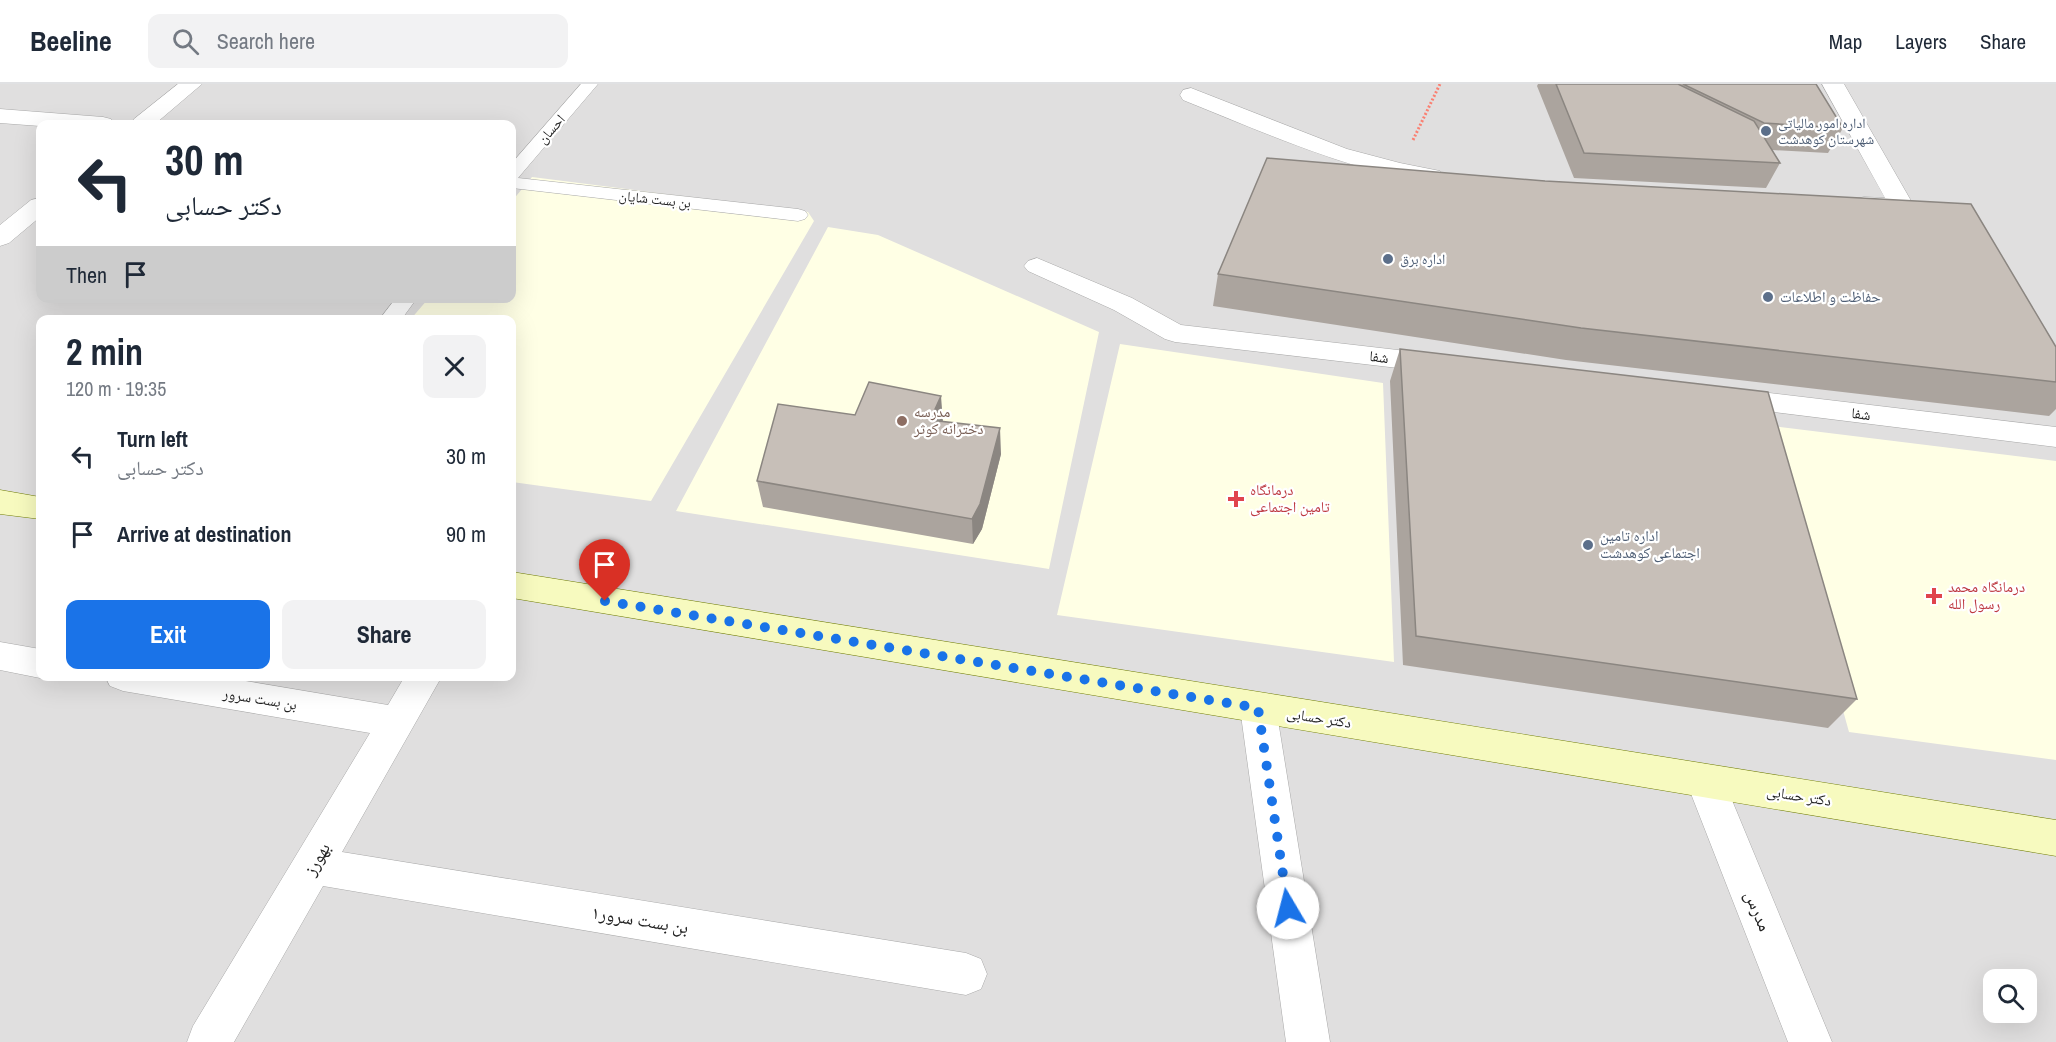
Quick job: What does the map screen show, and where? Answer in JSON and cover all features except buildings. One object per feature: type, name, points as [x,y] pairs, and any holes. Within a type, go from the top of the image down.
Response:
[{"type":"main road","points":[[0,502],[36,507]]},
{"type":"main road","name":"دکتر حسابی","points":[[516,586],[2056,838]]},
{"type":"street","points":[[147,120],[191,84]]},
{"type":"street","points":[[1833,84],[1902,206],[1846,203]]},
{"type":"street","points":[[1191,94],[1347,158],[1398,171],[1457,180]]},
{"type":"street","points":[[0,116],[52,120]]},
{"type":"street","points":[[0,238],[36,208]]},
{"type":"street","name":"شفا","points":[[1037,266],[1123,304],[1175,333],[1473,368]]},
{"type":"street","name":"شفا","points":[[1699,395],[2056,437]]},
{"type":"street","points":[[0,656],[36,662]]},
{"type":"street","name":"بن بست سرور","points":[[153,681],[397,722]]},
{"type":"street","name":"بهورز","points":[[209,1042],[421,681]]},
{"type":"street","points":[[1258,708],[1308,1042]]},
{"type":"street","name":"مدرس","points":[[1705,781],[1810,1042]]},
{"type":"street","name":"بن بست سرور۱","points":[[313,866],[966,974]]},
{"type":"lane","name":"احسان","points":[[516,169],[590,84]]},
{"type":"lane","name":"بن بست شایان","points":[[516,183],[798,215]]},
{"type":"lane","points":[[393,315],[403,303]]},
{"type":"path","points":[[1398,171],[1440,84]]},
{"type":"shaded area","points":[[0,84],[2056,84],[2056,1042],[0,1042]]},
{"type":"shaded area","points":[[532,177],[808,212],[814,221],[651,501],[516,483],[516,315],[414,315],[425,303],[516,303],[516,196]]},
{"type":"shaded area","name":"مدرسه دخترانه کوثر","points":[[828,227],[878,235],[1099,332],[1049,569],[676,511]]},
{"type":"shaded area","name":"درمانگاه تامین اجتماعی","points":[[1120,344],[1383,383],[1394,662],[1057,615]]},
{"type":"shaded area","name":"درمانگاه محمد رسول الله","points":[[1764,425],[2056,461],[2056,760],[1849,732]]},
{"type":"place","name":"اداره امور مالیاتی شهرستان کوهدشت","points":[[1766,131]]},
{"type":"place","name":"اداره برق","points":[[1388,259]]},
{"type":"place","name":"حفاظت و اطلاعات","points":[[1768,297]]},
{"type":"place","name":"مدرسه دخترانه کوثر","points":[[902,421]]},
{"type":"place","name":"درمانگاه تامین اجتماعی","points":[[1236,499]]},
{"type":"place","name":"اداره تامین اجتماعی کوهدشت","points":[[1588,545]]},
{"type":"place","name":"درمانگاه محمد رسول الله","points":[[1934,596]]},
{"type":"route","points":[[605,601],[1258,708],[1288,908]]}]
